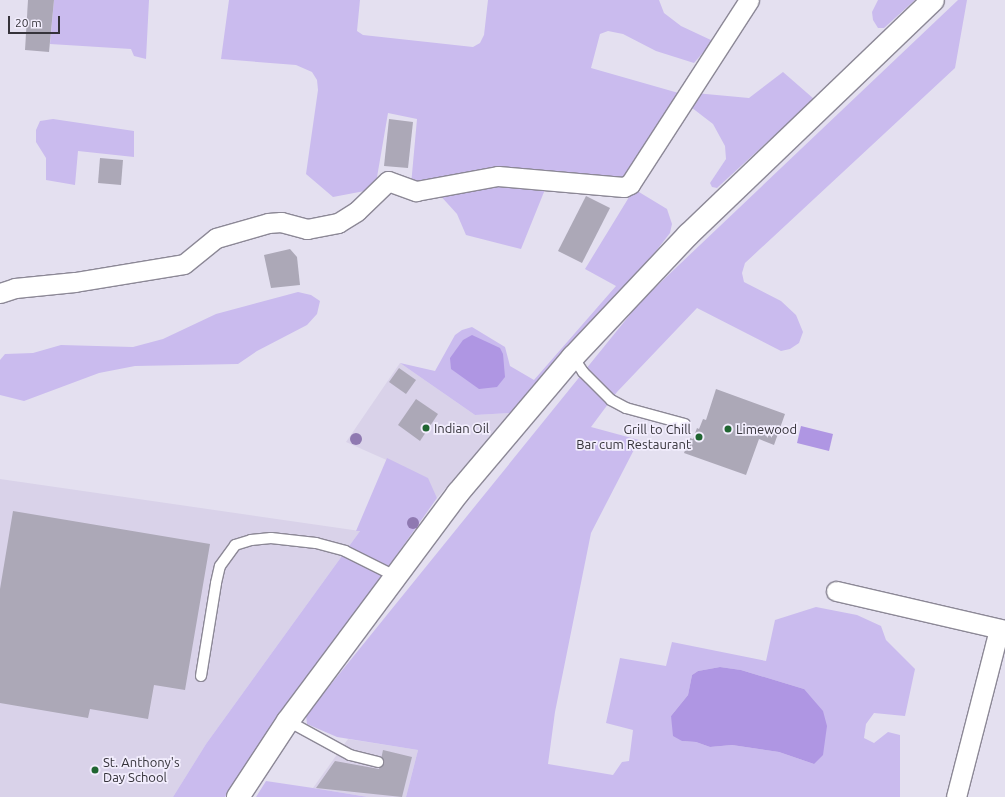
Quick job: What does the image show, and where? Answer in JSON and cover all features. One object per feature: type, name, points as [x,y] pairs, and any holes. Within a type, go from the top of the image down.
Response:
[{"type":"street","points":[[0,292],[15,288],[75,282],[184,264],[216,238],[268,222],[281,222],[307,229],[338,224],[357,211],[388,181],[416,191],[498,176],[624,187],[630,184],[749,0]]},
{"type":"street","points":[[238,797],[389,573],[542,393],[578,364],[688,235],[933,0]]},
{"type":"street","points":[[836,591],[1002,630],[956,797]]},
{"type":"lane","points":[[578,364],[611,400],[626,408],[685,424]]},
{"type":"lane","points":[[201,676],[220,566],[235,545],[251,540],[294,540],[345,551],[389,573]]},
{"type":"lane","points":[[288,722],[354,757],[378,762]]},
{"type":"shaded area","points":[[54,0],[149,0],[146,59],[134,56],[131,49],[50,44]]},
{"type":"shaded area","points":[[229,0],[360,0],[357,31],[363,35],[473,47],[480,43],[484,35],[488,0],[659,0],[664,13],[681,26],[713,41],[694,63],[656,51],[623,34],[608,31],[600,34],[591,68],[682,94],[628,180],[411,185],[417,119],[388,113],[375,189],[333,197],[306,174],[318,90],[317,80],[312,72],[296,65],[221,59]]},
{"type":"shaded area","points":[[878,0],[915,0],[884,28],[878,28],[873,20],[872,12]]},
{"type":"shaded area","points":[[958,0],[967,0],[955,68],[745,263],[742,273],[744,282],[781,301],[796,315],[803,332],[799,343],[790,349],[781,351],[697,308],[617,392],[591,427],[639,440],[591,533],[555,712],[548,764],[613,775],[622,762],[629,761],[633,730],[606,723],[620,658],[666,666],[672,642],[766,661],[775,620],[816,607],[857,615],[881,626],[886,640],[915,669],[905,716],[874,713],[866,724],[864,738],[874,743],[888,732],[900,735],[900,797],[406,797],[418,750],[337,737],[307,724],[306,715],[641,301]],"holes":[[[720,667],[741,670],[804,689],[814,764],[779,752],[732,745],[710,747],[696,742],[682,741],[671,716],[688,695],[692,675],[698,671]]]},
{"type":"shaded area","points":[[783,72],[814,99],[717,188],[712,187],[710,183],[726,159],[725,146],[713,124],[687,104],[695,93],[749,98]]},
{"type":"shaded area","points":[[53,119],[134,131],[134,157],[78,151],[75,185],[46,180],[46,158],[36,142],[36,130],[40,121]]},
{"type":"shaded area","points":[[477,183],[546,187],[521,249],[466,235],[457,214],[438,193]]},
{"type":"shaded area","points":[[634,189],[667,209],[672,224],[670,233],[646,264],[511,413],[475,415],[400,363],[435,371],[455,335],[462,330],[472,327],[505,347],[510,366],[534,380],[616,286],[585,269]]},
{"type":"shaded area","points":[[298,292],[311,295],[320,301],[317,314],[307,325],[257,351],[238,364],[135,366],[99,373],[24,401],[0,395],[0,360],[5,354],[33,353],[61,345],[133,347],[163,339],[216,314]]},
{"type":"shaded area","points":[[472,335],[500,348],[503,354],[505,377],[497,387],[479,389],[451,369],[450,358],[463,340]]},
{"type":"shaded area","name":"Indian Oil","points":[[400,363],[475,415],[511,413],[437,498],[427,478],[346,442]]},
{"type":"shaded area","points":[[801,426],[833,434],[829,451],[797,443]]},
{"type":"shaded area","points":[[387,458],[428,478],[437,498],[225,797],[173,797],[206,744],[360,531],[356,531]]},
{"type":"shaded area","points":[[0,479],[360,531],[206,744],[173,797],[0,797]]},
{"type":"shaded area","points":[[720,667],[741,670],[804,689],[823,711],[827,726],[823,755],[814,764],[779,752],[732,745],[710,747],[696,742],[682,741],[673,736],[671,716],[688,695],[692,675],[698,671]]},
{"type":"shaded area","points":[[348,739],[418,750],[406,797],[368,797],[313,788]]},
{"type":"shaded area","points":[[266,781],[313,788],[368,797],[256,797]]},
{"type":"building","points":[[28,0],[54,0],[49,52],[25,50]]},
{"type":"building","points":[[389,119],[413,122],[408,168],[384,166]]},
{"type":"building","points":[[100,158],[123,160],[121,185],[98,183]]},
{"type":"building","points":[[586,196],[610,208],[582,263],[558,251]]},
{"type":"building","points":[[290,249],[297,257],[300,285],[271,288],[264,255]]},
{"type":"building","points":[[399,368],[416,380],[406,394],[389,382]]},
{"type":"building","points":[[716,389],[785,414],[774,445],[759,439],[746,475],[684,453],[690,438],[693,439],[697,428],[699,429],[703,419],[706,420]]},
{"type":"building","points":[[416,399],[438,414],[420,441],[398,425]]},
{"type":"building","points":[[13,511],[210,544],[185,690],[154,685],[148,719],[90,709],[88,718],[0,703],[0,589]]},
{"type":"building","points":[[383,750],[412,757],[402,797],[316,788],[335,761],[379,769]]},
{"type":"place","name":"Indian Oil","points":[[426,428]]},
{"type":"place","name":"Limewood","points":[[728,429]]},
{"type":"place","name":"Grill to Chill Bar cum Restaurant","points":[[699,437]]},
{"type":"place","name":"St. Anthony's Day School","points":[[95,770]]}]
